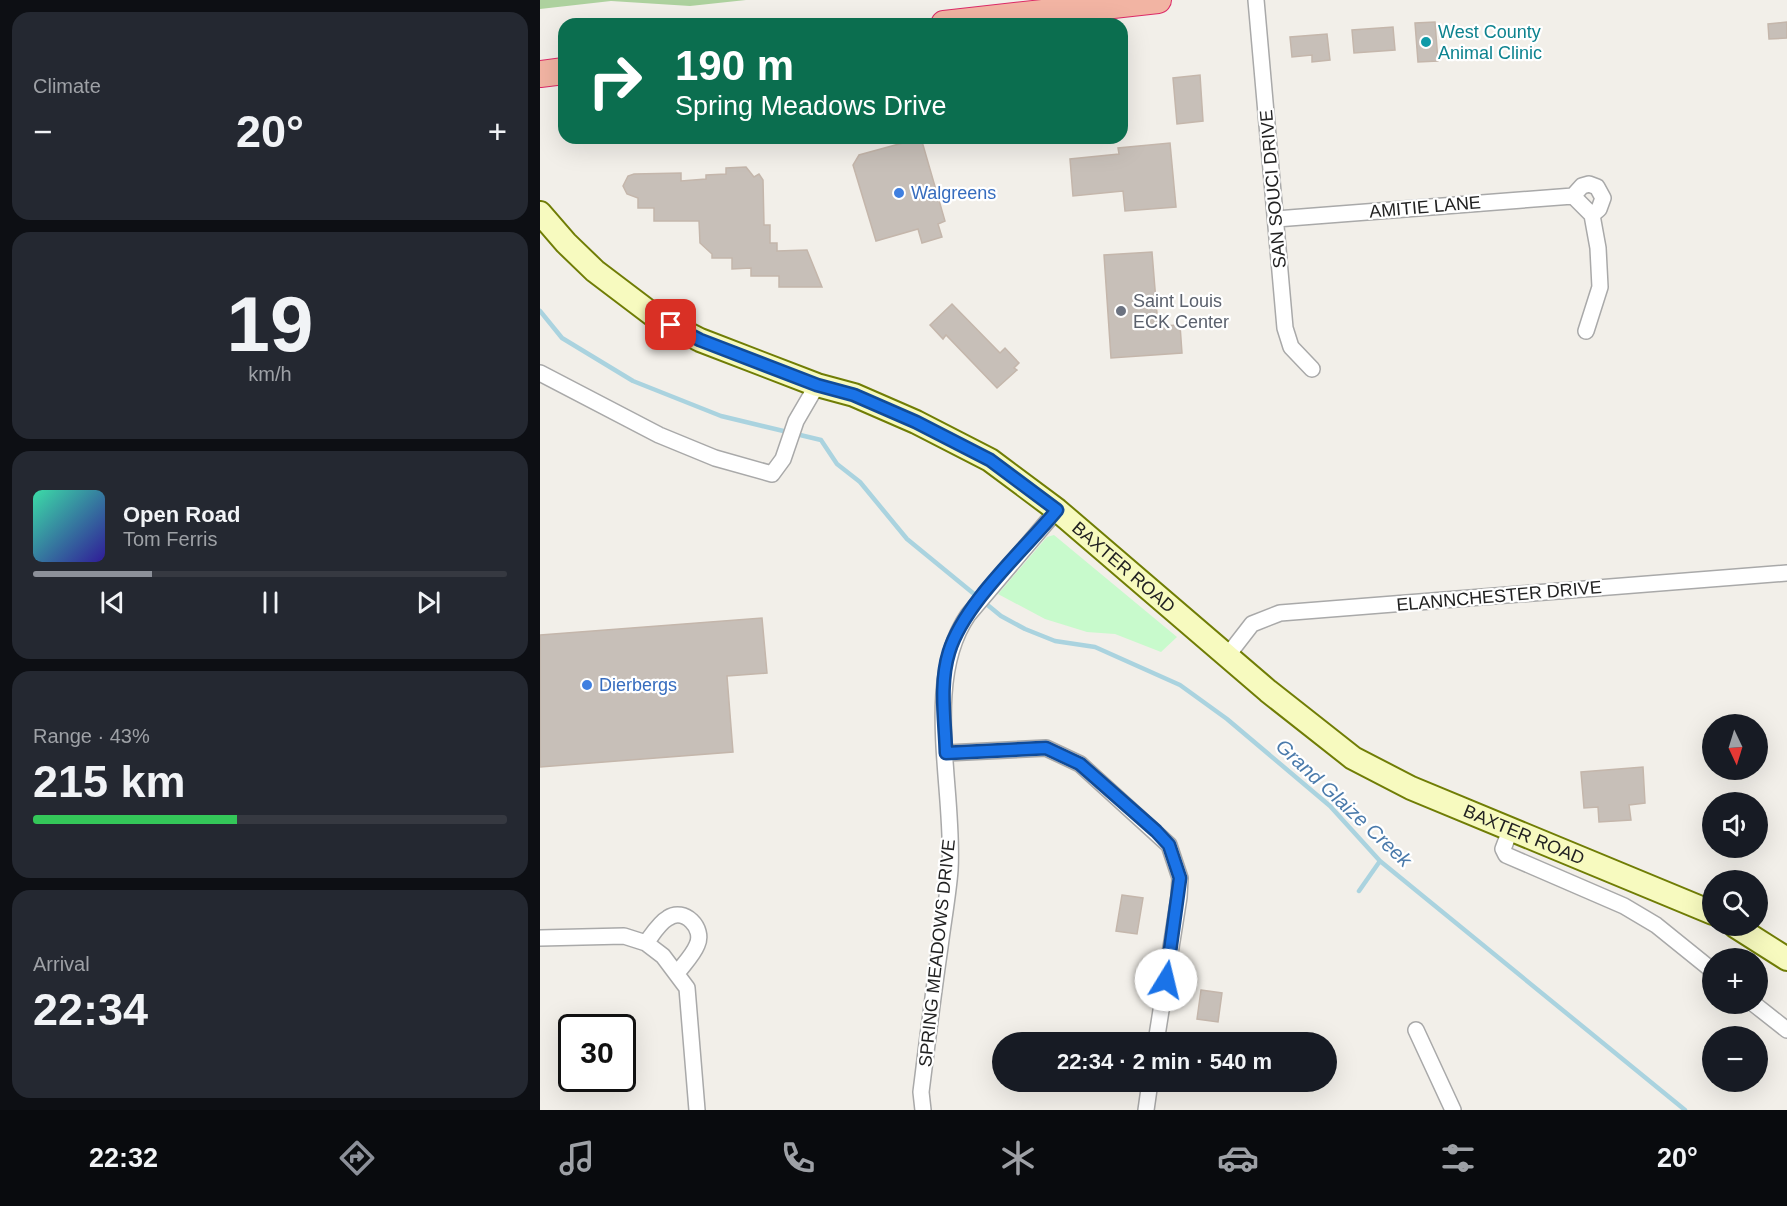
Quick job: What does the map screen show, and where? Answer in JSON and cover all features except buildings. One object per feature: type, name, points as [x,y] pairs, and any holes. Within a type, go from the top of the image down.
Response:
[{"type":"highway","points":[[998,18],[1158,0]]},
{"type":"main road","name":"BAXTER ROAD","points":[[540,213],[595,271],[657,318],[700,340],[817,385],[854,395],[916,422],[990,460],[1057,510],[1228,655],[1268,692],[1353,758],[1410,788],[1511,828],[1702,909]]},
{"type":"main road","points":[[1751,936],[1787,958]]},
{"type":"street","name":"SAN SOUCI DRIVE","points":[[1256,0],[1285,328],[1291,347],[1312,369]]},
{"type":"street","name":"AMITIE LANE","points":[[1276,219],[1573,196],[1582,186],[1589,184],[1597,188],[1604,198],[1599,209],[1592,215],[1598,248],[1600,287],[1586,331]]},
{"type":"street","points":[[1573,196],[1592,215]]},
{"type":"street","points":[[540,373],[659,435],[715,458],[772,474],[783,459],[796,421],[817,385]]},
{"type":"street","name":"SPRING MEADOWS DRIVE","points":[[923,1110],[921,1092],[950,871],[951,823],[946,753],[945,667],[956,632],[968,615],[1057,510]]},
{"type":"street","name":"ELANNCHESTER DRIVE","points":[[1228,655],[1252,624],[1280,613],[1787,573]]},
{"type":"street","points":[[946,753],[1046,748],[1066,755],[1092,774],[1169,845],[1180,878],[1179,897],[1158,1032]]},
{"type":"street","points":[[1511,828],[1503,849],[1506,855],[1624,906],[1656,925],[1702,962]]},
{"type":"street","points":[[646,943],[666,918],[679,915],[689,919],[698,930],[698,942],[678,972]]},
{"type":"street","points":[[540,938],[624,936],[646,943],[678,972],[687,988],[697,1110]]},
{"type":"street","points":[[1767,1014],[1787,1030]]},
{"type":"street","points":[[1416,1030],[1453,1110]]},
{"type":"street","points":[[1146,1110],[1149,1092]]},
{"type":"green space","points":[[540,0],[746,0],[690,6],[611,1],[540,9]]},
{"type":"green space","points":[[1054,535],[1177,637],[1161,652],[1115,634],[1087,632],[1045,619],[998,594],[1047,537]]},
{"type":"waterway","name":"Grand Glaize Creek","points":[[540,311],[562,338],[633,381],[721,416],[821,440],[837,464],[860,482],[907,539],[1001,616],[1055,641],[1095,647],[1180,685],[1227,719],[1330,806],[1380,861],[1685,1110]]},
{"type":"waterway","points":[[1359,891],[1380,861]]},
{"type":"place","name":"West County Animal Clinic","points":[[1426,42]]},
{"type":"place","name":"Walgreens","points":[[899,193]]},
{"type":"place","name":"Saint Louis ECK Center","points":[[1121,311]]},
{"type":"place","name":"Dierbergs","points":[[587,685]]},
{"type":"route","points":[[671,325],[700,340],[817,385],[854,395],[916,422],[990,460],[1057,510],[998,578],[956,632],[945,667],[946,753],[1046,748],[1066,755],[1080,764],[1156,831],[1169,845],[1176,860],[1180,878],[1166,980]]}]
